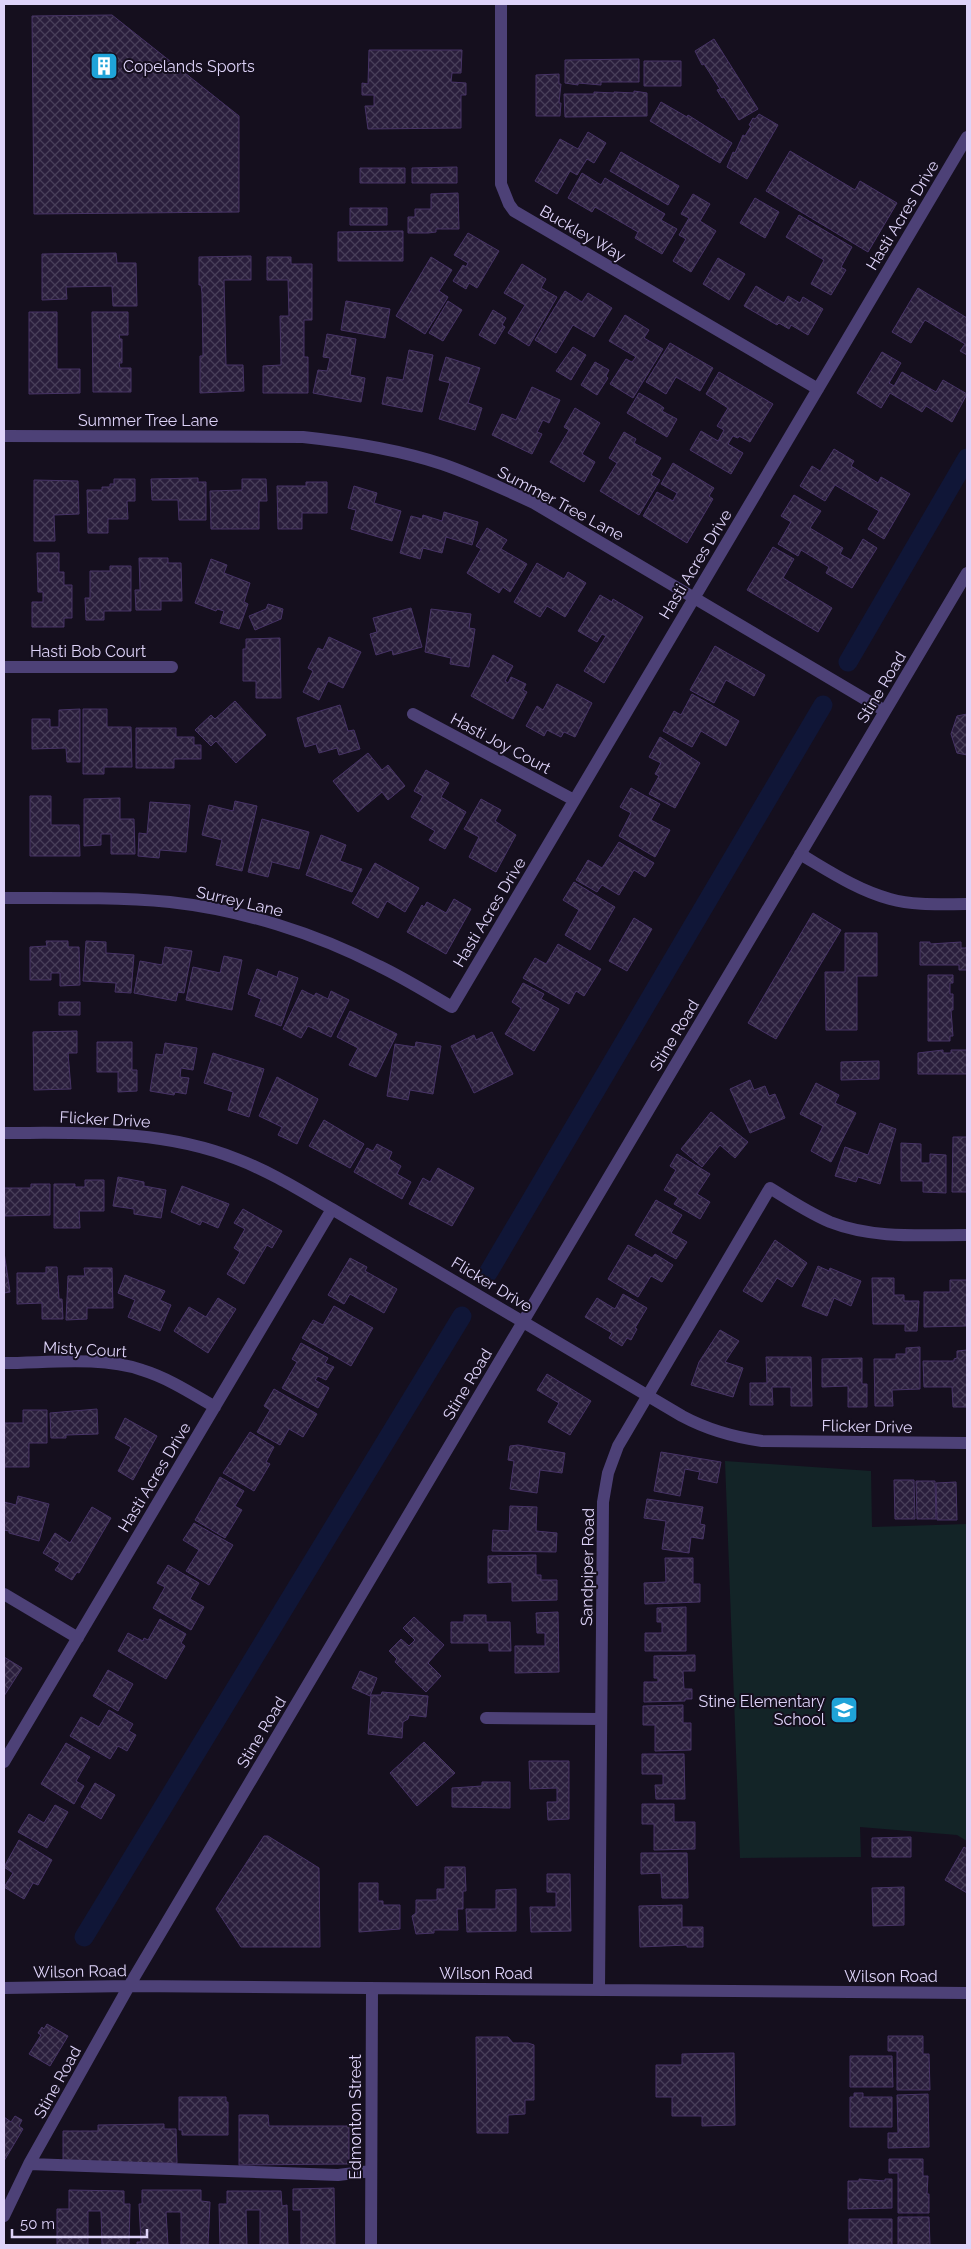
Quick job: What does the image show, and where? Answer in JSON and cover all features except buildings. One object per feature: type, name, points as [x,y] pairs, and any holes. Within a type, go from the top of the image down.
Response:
[{"type":"street","name":"Buckley Way","points":[[502,4],[501,184],[506,198],[514,211],[818,389]]},
{"type":"street","name":"Hasti Acres Drive","points":[[452,1007],[967,137]]},
{"type":"street","name":"Summer Tree Lane","points":[[4,436],[270,436],[343,441],[393,450],[442,464],[489,482],[534,503],[885,710]]},
{"type":"street","name":"Stine Road","points":[[4,2216],[29,2164],[129,1986],[967,572]]},
{"type":"street","name":"Hasti Bob Court","points":[[4,667],[172,667]]},
{"type":"street","name":"Hasti Joy Court","points":[[413,714],[574,800]]},
{"type":"street","points":[[800,854],[864,890],[891,900],[917,904],[967,904]]},
{"type":"street","name":"Surrey Lane","points":[[4,898],[129,899],[172,903],[226,912],[279,925],[330,943],[380,966],[452,1007]]},
{"type":"street","name":"Flicker Drive","points":[[4,1132],[116,1133],[157,1137],[197,1146],[236,1158],[274,1175],[332,1208],[699,1425],[730,1436],[762,1441],[967,1443]]},
{"type":"street","name":"Sandpiper Road","points":[[599,1990],[603,1502],[608,1473],[618,1446],[770,1188],[831,1222],[859,1230],[884,1234],[967,1235]]},
{"type":"street","name":"Hasti Acres Drive","points":[[4,1762],[332,1208]]},
{"type":"street","name":"Misty Court","points":[[4,1363],[95,1363],[141,1369],[165,1378],[215,1407]]},
{"type":"street","points":[[4,1594],[78,1638]]},
{"type":"street","points":[[486,1718],[601,1719]]},
{"type":"street","name":"Wilson Road","points":[[4,1988],[129,1986],[967,1993]]},
{"type":"street","name":"Edmonton Street","points":[[371,2245],[372,1988]]},
{"type":"street","points":[[29,2164],[338,2175],[371,2171]]},
{"type":"shaded area","name":"Stine Elementary School","points":[[725,1461],[871,1471],[872,1527],[967,1524],[967,1841],[957,1835],[860,1827],[861,1857],[740,1858]]},
{"type":"waterway","points":[[848,662],[967,458]]},
{"type":"waterway","points":[[488,1273],[823,705]]},
{"type":"waterway","points":[[84,1937],[462,1316]]},
{"type":"place","name":"Copelands Sports","points":[[104,66]]},
{"type":"place","name":"Stine Elementary School","points":[[844,1710]]}]
